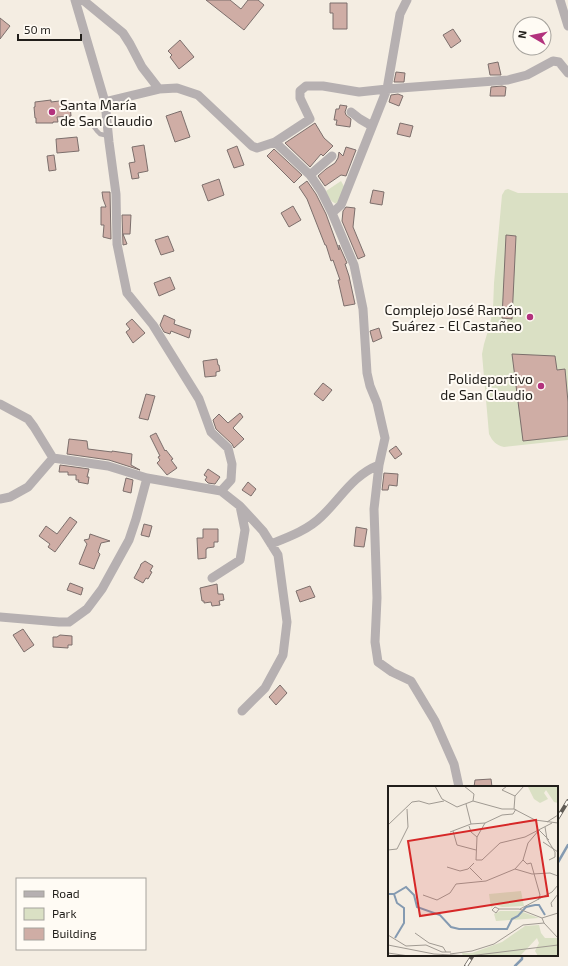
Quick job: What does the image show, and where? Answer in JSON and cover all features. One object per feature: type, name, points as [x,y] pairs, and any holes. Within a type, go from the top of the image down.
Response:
[{"type":"street","points":[[75,0],[105,102],[116,194],[117,244],[127,293],[153,324],[198,399],[211,432],[228,448],[232,464],[231,480],[221,491]]},
{"type":"street","points":[[83,0],[123,33],[142,67],[159,90]]},
{"type":"street","points":[[332,213],[341,205],[387,89],[400,14],[407,0]]},
{"type":"street","points":[[560,0],[568,26]]},
{"type":"street","points":[[105,102],[159,90],[177,88],[198,95],[252,146],[257,148],[274,142],[310,119],[300,98],[300,91],[306,86],[323,86],[359,92],[508,80],[526,75],[553,61],[559,62],[568,73]]},
{"type":"street","points":[[351,112],[372,126]]},
{"type":"street","points":[[274,142],[310,175],[321,191],[354,265],[363,310],[367,373],[370,386],[377,403],[384,438],[378,465],[374,509],[377,598],[375,642],[378,662],[392,672],[411,681],[435,721],[454,764],[459,786]]},
{"type":"street","points":[[310,175],[332,156]]},
{"type":"street","points":[[0,404],[28,419],[53,458]]},
{"type":"street","points":[[53,458],[108,466],[146,478],[221,491],[240,506],[263,531],[278,555],[287,622],[283,655],[266,688],[242,711]]},
{"type":"street","points":[[0,499],[10,497],[28,486],[53,458]]},
{"type":"street","points":[[271,544],[312,524],[322,516],[360,475],[369,468],[378,465]]},
{"type":"street","points":[[0,617],[69,622],[87,609],[102,589],[129,540],[146,478]]},
{"type":"street","points":[[212,578],[240,560],[245,530],[240,506]]},
{"type":"lane","points":[[81,118],[91,123],[100,134],[109,136]]},
{"type":"green space","points":[[341,181],[345,188],[337,204],[331,201],[326,191]]},
{"type":"green space","name":"Complejo José Ramón Suárez - El Castañeo","points":[[508,189],[518,193],[568,193],[568,440],[504,447],[495,443],[489,434],[482,354],[493,309],[502,195],[505,190]]},
{"type":"building","points":[[206,0],[230,0],[241,9],[248,0],[258,0],[264,5],[244,30]]},
{"type":"building","points":[[330,3],[347,3],[347,29],[333,29],[333,13],[330,13]]},
{"type":"building","points":[[0,18],[10,26],[0,39]]},
{"type":"building","points":[[453,29],[461,41],[451,48],[443,35]]},
{"type":"building","points":[[180,40],[194,57],[179,69],[170,57],[172,55],[168,51]]},
{"type":"building","points":[[498,62],[501,75],[490,75],[488,64]]},
{"type":"building","points":[[396,72],[405,73],[404,82],[394,82]]},
{"type":"building","points":[[491,87],[506,87],[505,96],[490,96]]},
{"type":"building","points":[[398,94],[403,96],[399,106],[389,102],[391,95]]},
{"type":"building","name":"Santa María de San Claudio","points":[[51,100],[51,102],[68,100],[71,116],[57,117],[58,122],[53,123],[36,123],[34,107],[35,102]]},
{"type":"building","points":[[340,105],[347,106],[345,112],[351,119],[350,127],[336,125],[337,120],[334,120],[336,109],[339,109]]},
{"type":"building","points":[[181,111],[190,137],[175,142],[166,116]]},
{"type":"building","points":[[315,123],[324,138],[333,146],[323,156],[321,154],[310,167],[285,143]]},
{"type":"building","points":[[400,123],[413,126],[410,137],[397,134]]},
{"type":"building","points":[[77,137],[79,151],[57,153],[56,139]]},
{"type":"building","points":[[144,145],[148,171],[138,173],[139,178],[132,179],[129,163],[135,162],[132,147]]},
{"type":"building","points":[[237,146],[244,165],[234,168],[227,150]]},
{"type":"building","points":[[346,147],[356,150],[346,176],[341,175],[325,186],[318,176],[335,163],[339,152],[343,156]]},
{"type":"building","points":[[274,149],[302,175],[294,183],[267,156]]},
{"type":"building","points":[[54,155],[56,170],[49,171],[47,156]]},
{"type":"building","points":[[219,179],[224,195],[208,201],[202,185]]},
{"type":"building","points":[[307,181],[316,194],[326,214],[339,250],[339,245],[347,263],[345,264],[355,304],[344,306],[338,280],[340,280],[333,260],[331,261],[307,199],[299,187]]},
{"type":"building","points":[[373,190],[384,192],[382,205],[370,203]]},
{"type":"building","points":[[102,192],[110,192],[111,239],[103,237],[104,225],[101,225],[101,207],[106,207]]},
{"type":"building","points":[[293,206],[301,220],[289,227],[281,213]]},
{"type":"building","points":[[346,207],[355,208],[353,227],[365,256],[358,259],[342,221],[343,211]]},
{"type":"building","points":[[122,215],[131,215],[130,234],[123,234],[127,244],[123,245]]},
{"type":"building","points":[[506,235],[516,236],[512,319],[502,318]]},
{"type":"building","points":[[168,236],[174,251],[161,255],[155,240]]},
{"type":"building","points":[[170,277],[175,289],[159,296],[154,283]]},
{"type":"building","points":[[164,315],[175,320],[174,324],[191,330],[189,338],[171,331],[170,334],[164,332],[160,325]]},
{"type":"building","points":[[132,319],[145,333],[133,343],[126,332],[130,329],[126,324]]},
{"type":"building","points":[[379,328],[382,338],[373,342],[370,331]]},
{"type":"building","name":"Polideportivo de San Claudio","points":[[512,354],[555,356],[557,370],[565,369],[568,402],[568,436],[523,441]]},
{"type":"building","points":[[217,359],[220,371],[216,372],[216,376],[205,377],[203,361]]},
{"type":"building","points":[[323,383],[332,390],[323,401],[314,394]]},
{"type":"building","points":[[146,394],[155,396],[148,420],[139,418]]},
{"type":"building","points":[[240,413],[243,417],[233,428],[244,439],[234,448],[232,444],[216,429],[213,420],[219,414],[228,423]]},
{"type":"building","points":[[156,433],[165,451],[166,450],[173,459],[171,460],[177,468],[167,475],[157,463],[160,460],[158,457],[160,456],[150,436]]},
{"type":"building","points":[[69,439],[87,441],[88,449],[132,454],[131,465],[140,470],[109,460],[67,454]]},
{"type":"building","points":[[396,446],[402,454],[395,459],[389,451]]},
{"type":"building","points":[[60,465],[89,469],[87,477],[89,477],[88,484],[78,482],[79,480],[76,480],[76,475],[68,475],[68,472],[59,472]]},
{"type":"building","points":[[208,469],[220,477],[215,484],[208,483],[205,480],[207,477],[204,475]]},
{"type":"building","points":[[384,473],[398,474],[397,486],[389,485],[388,490],[382,490]]},
{"type":"building","points":[[126,478],[133,480],[131,493],[123,491]]},
{"type":"building","points":[[248,482],[256,489],[251,496],[242,490]]},
{"type":"building","points":[[70,517],[77,522],[55,552],[48,547],[50,544],[39,536],[46,526],[57,534]]},
{"type":"building","points":[[144,524],[152,526],[149,537],[141,535]]},
{"type":"building","points":[[356,527],[367,529],[364,547],[354,546]]},
{"type":"building","points":[[203,529],[218,529],[218,542],[214,542],[214,547],[206,549],[206,558],[198,559],[197,538],[203,538]]},
{"type":"building","points":[[90,534],[110,541],[101,543],[98,552],[100,554],[94,569],[79,564],[87,544],[84,540],[89,539]]},
{"type":"building","points":[[145,561],[153,566],[150,571],[152,572],[148,579],[146,578],[143,583],[134,578],[141,564]]},
{"type":"building","points":[[70,583],[83,588],[81,595],[67,590]]},
{"type":"building","points":[[217,584],[218,594],[223,594],[224,600],[219,601],[220,605],[212,606],[211,602],[204,603],[204,601],[202,601],[200,588]]},
{"type":"building","points":[[310,586],[315,597],[300,602],[296,591]]},
{"type":"building","points":[[23,629],[34,645],[24,652],[13,635]]},
{"type":"building","points":[[60,635],[72,636],[72,645],[68,645],[68,648],[53,647],[53,637]]},
{"type":"building","points":[[280,685],[287,693],[276,705],[269,697]]},
{"type":"building","points":[[491,779],[492,786],[474,786],[475,780]]},
{"type":"waterway","points":[[558,862],[568,845]]},
{"type":"waterway","points":[[515,966],[522,959],[522,956]]},
{"type":"railway","points":[[558,817],[568,801]]},
{"type":"railway","points":[[466,966],[472,956]]},
{"type":"place","name":"Santa María de San Claudio","points":[[52,112]]},
{"type":"place","name":"Complejo José Ramón Suárez - El Castañeo","points":[[530,317]]},
{"type":"place","name":"Polideportivo de San Claudio","points":[[541,386]]}]
